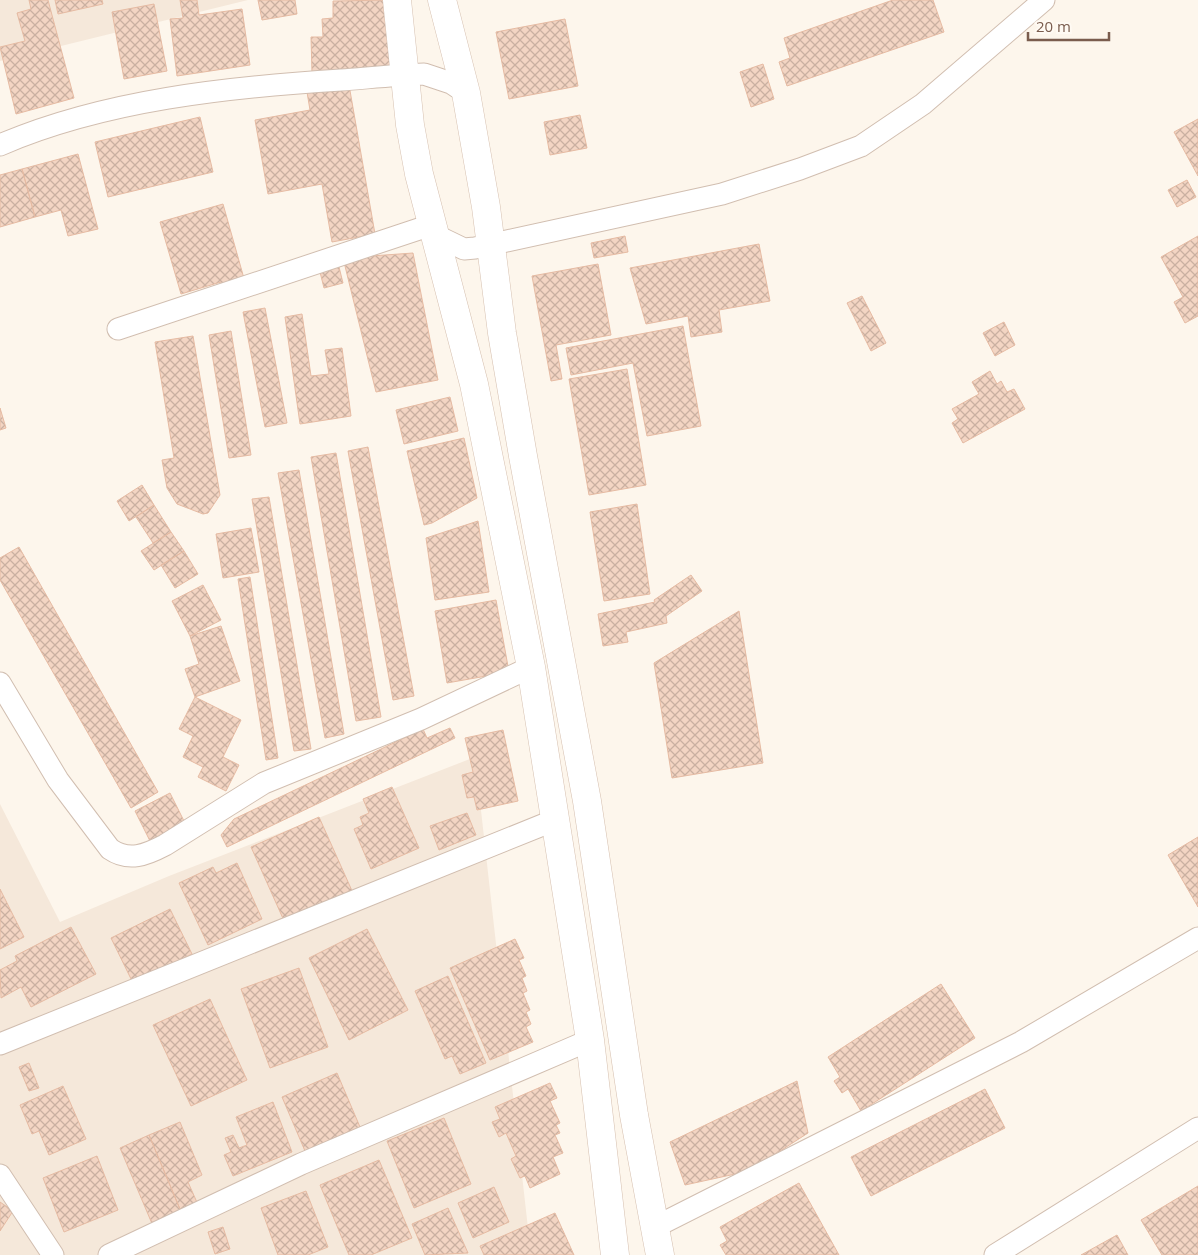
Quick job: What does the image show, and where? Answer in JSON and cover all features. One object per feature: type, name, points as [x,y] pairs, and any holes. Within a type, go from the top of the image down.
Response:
[{"type":"main road","points":[[397,0],[410,125],[432,229],[476,392],[531,667],[590,1040],[615,1255]]},
{"type":"main road","points":[[442,0],[466,94],[492,244],[502,333],[522,456],[586,800],[634,1115],[660,1255]]},
{"type":"street","points":[[118,329],[432,229],[464,249],[722,194],[800,169],[861,146],[885,132],[923,104],[1044,0]]},
{"type":"street","points":[[0,144],[27,133],[82,118],[187,95],[267,84],[424,74],[438,77],[466,94]]},
{"type":"street","points":[[0,683],[70,796],[110,849],[120,856],[132,857],[149,853],[164,845],[264,782],[421,719],[531,667]]},
{"type":"street","points":[[0,1044],[556,820]]},
{"type":"street","points":[[655,1227],[1021,1042],[1198,938]]},
{"type":"street","points":[[109,1255],[301,1164],[590,1040]]},
{"type":"street","points":[[995,1255],[1198,1128]]},
{"type":"street","points":[[0,1175],[52,1255]]},
{"type":"shaded area","points":[[0,0],[248,0],[0,61]]},
{"type":"shaded area","points":[[475,757],[531,1255],[0,1255],[0,804],[60,922],[169,876]]},
{"type":"building","points":[[29,0],[48,0],[74,98],[16,114],[0,47],[25,41],[17,13],[31,9]]},
{"type":"building","points":[[55,0],[102,0],[103,4],[58,14]]},
{"type":"building","points":[[180,0],[197,0],[199,15],[242,9],[250,65],[177,76],[170,19],[183,18]]},
{"type":"building","points":[[258,0],[295,0],[297,14],[262,20]]},
{"type":"building","points":[[390,0],[392,70],[312,73],[311,37],[323,37],[322,19],[333,18],[333,1]]},
{"type":"building","points":[[893,0],[933,0],[944,32],[787,86],[779,62],[790,58],[784,38]]},
{"type":"building","points":[[154,4],[167,71],[124,79],[112,12]]},
{"type":"building","points":[[565,19],[578,86],[509,99],[496,32]]},
{"type":"building","points":[[763,64],[774,99],[751,107],[740,72]]},
{"type":"building","points":[[349,85],[375,234],[332,242],[322,184],[268,194],[255,120],[310,110],[307,92]]},
{"type":"building","points":[[580,115],[587,148],[550,155],[544,122]]},
{"type":"building","points":[[200,117],[213,172],[108,197],[95,142]]},
{"type":"building","points":[[1198,119],[1198,176],[1174,132]]},
{"type":"building","points":[[78,154],[98,229],[68,236],[61,210],[35,217],[22,169]]},
{"type":"building","points":[[22,169],[35,217],[0,227],[0,175]]},
{"type":"building","points":[[1187,180],[1196,197],[1177,207],[1168,190]]},
{"type":"building","points":[[223,204],[245,282],[223,289],[221,282],[181,294],[160,222]]},
{"type":"building","points":[[625,236],[628,252],[594,258],[591,243]]},
{"type":"building","points":[[1198,236],[1198,316],[1185,323],[1174,302],[1183,297],[1161,257]]},
{"type":"building","points":[[759,244],[770,301],[719,310],[722,332],[691,337],[688,316],[646,324],[630,268]]},
{"type":"building","points":[[413,253],[438,380],[376,392],[343,258]]},
{"type":"building","points":[[338,263],[343,283],[324,288],[319,268]]},
{"type":"building","points":[[598,264],[611,335],[556,345],[562,379],[551,381],[532,276]]},
{"type":"building","points":[[862,296],[886,343],[871,351],[847,303]]},
{"type":"building","points":[[265,308],[287,423],[265,427],[243,312]]},
{"type":"building","points":[[302,314],[311,376],[329,374],[325,350],[342,348],[351,416],[300,424],[285,317]]},
{"type":"building","points":[[1004,322],[1015,345],[995,356],[983,333]]},
{"type":"building","points":[[683,326],[701,426],[647,436],[633,363],[571,375],[566,348]]},
{"type":"building","points":[[231,331],[251,455],[229,458],[209,335]]},
{"type":"building","points":[[193,336],[220,495],[208,513],[203,514],[177,504],[167,488],[162,460],[174,458],[155,342]]},
{"type":"building","points":[[627,369],[646,485],[589,495],[569,379]]},
{"type":"building","points":[[990,371],[997,384],[1001,381],[1007,392],[1014,389],[1025,409],[963,443],[952,423],[958,419],[952,409],[979,394],[972,382]]},
{"type":"building","points":[[450,397],[458,431],[404,444],[396,410]]},
{"type":"building","points":[[0,408],[6,428],[0,430]]},
{"type":"building","points":[[464,438],[477,498],[432,523],[424,525],[407,451]]},
{"type":"building","points":[[368,447],[414,696],[393,700],[348,451]]},
{"type":"building","points":[[336,453],[381,717],[356,721],[311,457]]},
{"type":"building","points":[[299,470],[344,734],[325,738],[278,473]]},
{"type":"building","points":[[142,485],[154,505],[129,521],[117,501]]},
{"type":"building","points":[[269,497],[311,749],[294,751],[252,499]]},
{"type":"building","points":[[637,504],[650,594],[604,601],[590,512]]},
{"type":"building","points":[[154,505],[171,532],[153,543],[136,517]]},
{"type":"building","points":[[478,521],[489,592],[435,600],[426,538]]},
{"type":"building","points":[[251,528],[259,572],[223,578],[216,534]]},
{"type":"building","points":[[171,532],[184,551],[154,570],[141,551]]},
{"type":"building","points":[[19,547],[158,792],[131,808],[0,580],[0,558]]},
{"type":"building","points":[[184,551],[198,574],[175,588],[161,565]]},
{"type":"building","points":[[691,575],[702,591],[666,616],[667,623],[626,632],[628,642],[603,646],[598,614],[655,602],[654,600]]},
{"type":"building","points":[[250,577],[278,758],[266,760],[238,579]]},
{"type":"building","points":[[203,585],[221,620],[190,636],[172,601]]},
{"type":"building","points":[[496,600],[509,672],[447,683],[435,611]]},
{"type":"building","points":[[739,611],[763,763],[672,778],[654,663]]},
{"type":"building","points":[[221,626],[240,681],[195,697],[185,669],[199,664],[190,636]]},
{"type":"building","points":[[195,697],[241,720],[223,757],[239,765],[226,791],[198,777],[203,767],[183,757],[193,736],[179,729]]},
{"type":"building","points":[[450,728],[455,738],[227,847],[221,835],[234,819],[423,729],[427,738]]},
{"type":"building","points":[[503,730],[518,801],[477,810],[474,797],[467,798],[462,775],[473,772],[465,738]]},
{"type":"building","points":[[392,787],[419,848],[371,869],[354,829],[363,825],[360,817],[369,813],[363,799]]},
{"type":"building","points":[[170,793],[186,825],[151,843],[135,811]]},
{"type":"building","points":[[467,813],[476,835],[439,850],[430,826]]},
{"type":"building","points":[[319,817],[353,893],[285,923],[251,847]]},
{"type":"building","points":[[1198,837],[1198,907],[1168,855]]},
{"type":"building","points":[[237,863],[262,919],[208,945],[179,883],[213,867],[216,873]]},
{"type":"building","points":[[0,889],[24,937],[0,949]]},
{"type":"building","points":[[170,909],[192,954],[133,983],[111,938]]},
{"type":"building","points":[[71,927],[96,974],[31,1007],[21,987],[1,998],[0,970],[17,961],[15,956]]},
{"type":"building","points":[[367,929],[408,1010],[349,1040],[309,958]]},
{"type":"building","points":[[515,939],[524,958],[519,960],[526,976],[522,978],[527,991],[523,993],[530,1010],[526,1012],[531,1024],[526,1027],[533,1042],[490,1060],[450,968]]},
{"type":"building","points":[[299,968],[328,1047],[270,1068],[241,989]]},
{"type":"building","points":[[448,976],[486,1063],[460,1074],[452,1056],[445,1059],[415,991]]},
{"type":"building","points":[[941,984],[975,1038],[861,1111],[848,1089],[842,1093],[834,1081],[840,1077],[828,1057]]},
{"type":"building","points":[[210,999],[247,1080],[191,1106],[153,1025]]},
{"type":"building","points":[[29,1063],[39,1088],[29,1091],[19,1067]]},
{"type":"building","points":[[337,1073],[360,1127],[305,1151],[282,1097]]},
{"type":"building","points":[[797,1081],[808,1133],[749,1171],[685,1185],[670,1142]]},
{"type":"building","points":[[550,1083],[557,1098],[550,1101],[560,1123],[556,1125],[560,1133],[555,1135],[563,1153],[553,1157],[560,1174],[530,1188],[525,1176],[520,1178],[511,1159],[516,1156],[506,1133],[499,1137],[492,1122],[500,1119],[495,1107]]},
{"type":"building","points":[[63,1086],[86,1139],[49,1155],[39,1131],[32,1134],[20,1105]]},
{"type":"building","points":[[985,1089],[1005,1128],[871,1196],[851,1157]]},
{"type":"building","points":[[273,1102],[292,1152],[233,1176],[224,1155],[231,1152],[225,1138],[233,1135],[239,1148],[247,1145],[236,1117]]},
{"type":"building","points":[[444,1118],[471,1184],[414,1208],[387,1141]]},
{"type":"building","points":[[180,1122],[202,1175],[188,1182],[199,1207],[182,1214],[149,1135]]},
{"type":"building","points":[[149,1135],[182,1214],[153,1226],[120,1148]]},
{"type":"building","points":[[97,1156],[118,1210],[64,1232],[43,1178]]},
{"type":"building","points":[[379,1160],[412,1238],[371,1255],[349,1255],[320,1185]]},
{"type":"building","points":[[799,1183],[839,1255],[726,1255],[720,1245],[727,1241],[720,1227]]},
{"type":"building","points":[[1198,1186],[1198,1255],[1162,1255],[1141,1220]]},
{"type":"building","points":[[494,1187],[509,1222],[473,1238],[458,1203]]},
{"type":"building","points":[[306,1191],[328,1247],[308,1255],[278,1255],[261,1208]]},
{"type":"building","points":[[0,1202],[13,1211],[0,1231]]},
{"type":"building","points":[[448,1208],[468,1253],[425,1255],[412,1224]]},
{"type":"building","points":[[555,1213],[574,1255],[484,1255],[480,1246]]},
{"type":"building","points":[[223,1227],[230,1249],[215,1254],[208,1232]]},
{"type":"building","points":[[1117,1235],[1128,1255],[1081,1255]]}]
